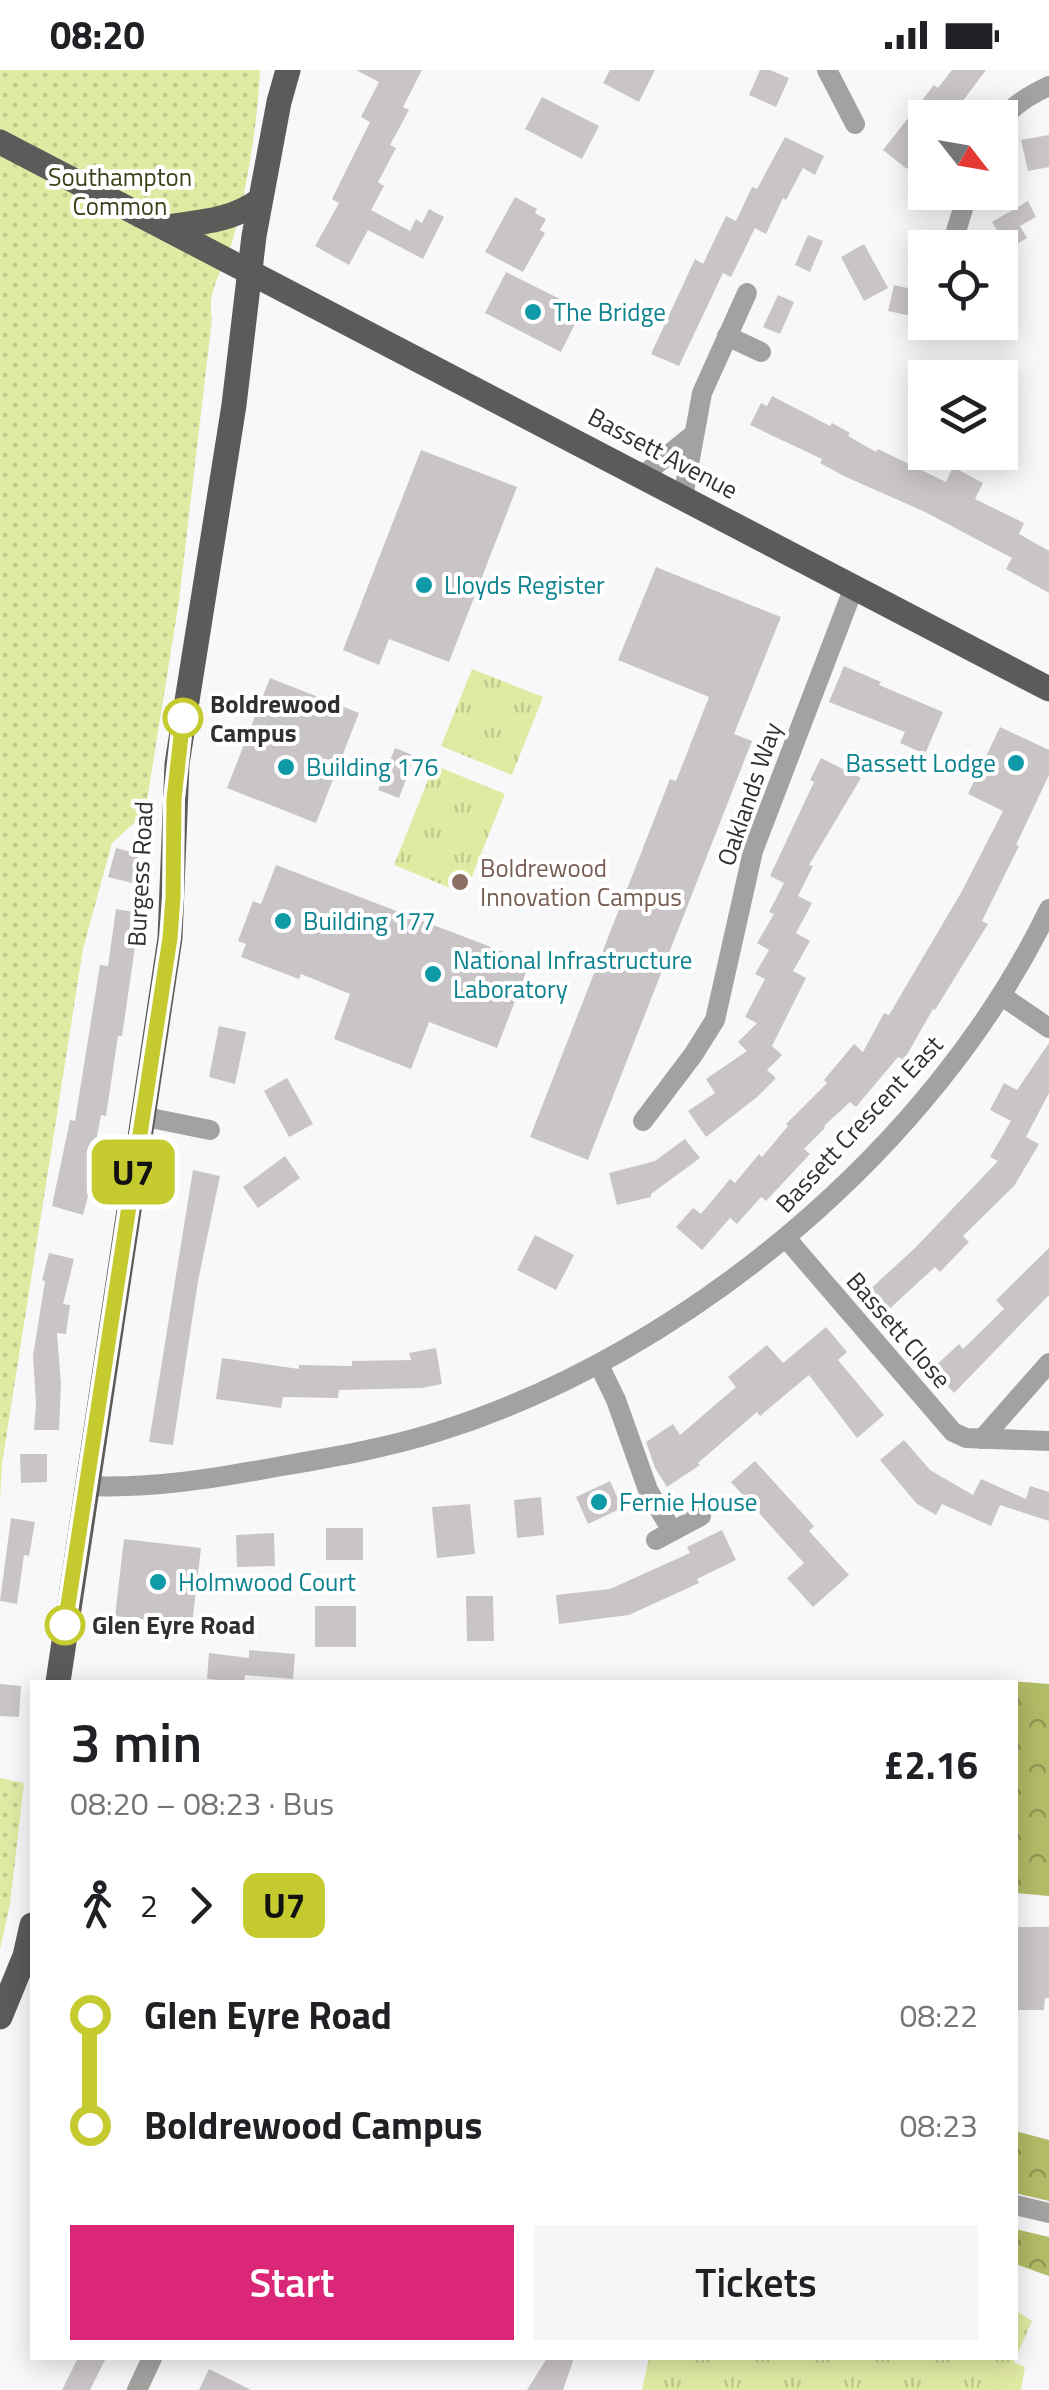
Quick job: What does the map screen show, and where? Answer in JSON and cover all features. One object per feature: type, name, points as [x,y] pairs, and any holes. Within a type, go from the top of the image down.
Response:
[{"type":"main road","name":"Burgess Road","points":[[58,1680],[170,938],[177,764],[234,405],[260,200],[288,70]]},
{"type":"main road","name":"Bassett Avenue","points":[[0,142],[1049,689]]},
{"type":"main road","points":[[166,227],[225,220],[260,200]]},
{"type":"main road","points":[[0,2017],[29,1957]]},
{"type":"street","points":[[827,70],[855,124]]},
{"type":"street","points":[[1018,103],[1049,86]]},
{"type":"street","points":[[683,497],[702,394],[747,292]]},
{"type":"street","points":[[727,336],[761,352]]},
{"type":"street","points":[[642,476],[693,435]]},
{"type":"street","name":"Oaklands Way","points":[[643,1121],[715,1020],[752,850],[854,587]]},
{"type":"street","name":"Bassett Crescent East","points":[[86,1486],[145,1486],[210,1479],[379,1449],[502,1409],[599,1365],[684,1313],[786,1238],[895,1130],[1002,996],[1049,909]]},
{"type":"street","points":[[1002,996],[1049,1028]]},
{"type":"street","points":[[142,1116],[210,1130]]},
{"type":"street","name":"Bassett Close","points":[[786,1238],[953,1432],[966,1438],[1049,1441]]},
{"type":"street","points":[[982,1438],[1049,1362]]},
{"type":"street","points":[[599,1365],[616,1400],[664,1535],[701,1516]]},
{"type":"street","points":[[1018,2206],[1049,2213]]},
{"type":"street","points":[[136,2390],[151,2360]]},
{"type":"green space","name":"Southampton Common","points":[[0,70],[260,70],[243,200],[212,298],[179,601],[145,813],[112,843],[83,949],[2,1464],[0,1504]]},
{"type":"green space","points":[[472,669],[543,697],[512,775],[441,746]]},
{"type":"green space","points":[[434,765],[505,794],[465,894],[394,865]]},
{"type":"green space","points":[[1018,1682],[1049,1684],[1049,1896],[1018,1893]]},
{"type":"green space","points":[[0,1778],[24,1783],[10,1904],[0,1949]]},
{"type":"green space","points":[[1018,2132],[1049,2140],[1049,2201],[1018,2194]]},
{"type":"green space","points":[[1018,2230],[1049,2237],[1049,2276],[1018,2265]]},
{"type":"green space","points":[[1018,2312],[1032,2321],[1018,2353]]},
{"type":"green space","points":[[649,2360],[1015,2360],[1025,2367],[1021,2390],[642,2390]]},
{"type":"building","points":[[356,70],[422,70],[403,107],[409,110],[390,145],[396,148],[378,182],[384,186],[371,210],[410,231],[416,219],[422,223],[429,209],[444,217],[423,259],[368,230],[349,265],[315,246],[339,203],[332,199],[370,122],[361,117],[379,82]]},
{"type":"building","points":[[610,70],[655,70],[639,102],[603,83]]},
{"type":"building","points":[[760,70],[789,78],[776,107],[749,95]]},
{"type":"building","points":[[952,70],[986,70],[964,100],[922,100],[934,85],[938,88]]},
{"type":"building","points":[[542,97],[599,126],[582,159],[525,129]]},
{"type":"building","points":[[908,118],[908,168],[883,150]]},
{"type":"building","points":[[1049,135],[1049,167],[1028,171],[1021,140]]},
{"type":"building","points":[[785,137],[824,156],[815,175],[803,168],[766,234],[755,228],[731,277],[723,273],[679,366],[651,354],[695,259],[703,264],[726,216],[736,221],[752,187],[757,189]]},
{"type":"building","name":"The Bridge","points":[[515,197],[546,219],[540,230],[545,233],[523,272],[485,252]]},
{"type":"building","points":[[1028,201],[1036,217],[1020,226],[1027,238],[1018,243],[1018,230],[997,230],[992,222]]},
{"type":"building","points":[[808,235],[823,241],[810,272],[795,265]]},
{"type":"building","points":[[864,244],[888,288],[864,301],[841,257]]},
{"type":"building","name":"The Bridge","points":[[506,272],[582,310],[561,352],[485,313]]},
{"type":"building","points":[[894,285],[908,288],[908,315],[888,311]]},
{"type":"building","points":[[778,295],[794,302],[780,334],[763,327]]},
{"type":"building","points":[[772,396],[830,426],[832,423],[876,452],[878,449],[908,464],[908,470],[921,470],[946,482],[952,470],[959,470],[983,483],[975,499],[1024,523],[1019,534],[1049,551],[1049,593],[1006,569],[1012,558],[750,425],[761,403],[767,406]]},
{"type":"building","name":"Lloyds Register","points":[[421,450],[517,487],[449,662],[389,639],[379,665],[343,650]]},
{"type":"building","points":[[656,567],[781,617],[734,734],[752,741],[588,1160],[530,1137],[670,779],[676,781],[709,697],[618,660]]},
{"type":"building","points":[[844,666],[943,712],[925,754],[900,743],[905,732],[829,702]]},
{"type":"building","name":"Building 176","points":[[270,678],[359,713],[316,823],[227,788]]},
{"type":"building","points":[[1000,727],[1049,750],[1049,775],[982,921],[988,924],[904,1060],[898,1057],[856,1107],[850,1102],[824,1126],[804,1149],[810,1154],[766,1201],[761,1197],[737,1224],[730,1218],[702,1250],[676,1227],[693,1208],[701,1214],[730,1179],[735,1183],[759,1154],[762,1157],[786,1124],[827,1083],[824,1080],[854,1044],[863,1052],[962,891],[1003,811],[968,794]]},
{"type":"building","points":[[395,748],[415,756],[399,798],[378,790]]},
{"type":"building","points":[[821,758],[861,778],[809,865],[813,866],[798,896],[812,903],[796,933],[810,941],[793,971],[806,978],[772,1046],[782,1055],[767,1070],[776,1078],[706,1137],[688,1111],[715,1093],[706,1079],[747,1051],[738,1042],[757,1023],[745,1017],[765,979],[755,974],[769,950],[757,943],[774,914],[769,912],[784,883],[770,876],[814,782],[810,780]]},
{"type":"building","points":[[116,848],[139,854],[132,883],[108,877]]},
{"type":"building","points":[[276,865],[530,962],[497,1048],[429,1022],[411,1069],[334,1039],[350,994],[301,974],[299,979],[241,957],[246,944],[238,941],[253,901],[261,904]]},
{"type":"building","points":[[116,909],[140,913],[122,1036],[118,1036],[106,1116],[101,1115],[83,1215],[52,1206],[70,1120],[75,1121],[100,965],[108,966]]},
{"type":"building","points":[[219,1026],[246,1032],[235,1084],[209,1077]]},
{"type":"building","points":[[1049,1043],[1049,1093],[1026,1137],[1039,1144],[1014,1186],[963,1236],[969,1242],[940,1272],[935,1267],[886,1312],[867,1292],[998,1161],[990,1157],[1011,1121],[990,1110],[1004,1083],[1017,1090]]},
{"type":"building","points":[[287,1078],[313,1124],[289,1137],[264,1091]]},
{"type":"building","points":[[685,1139],[700,1158],[651,1197],[617,1205],[609,1173],[655,1161]]},
{"type":"building","points":[[285,1156],[300,1178],[258,1208],[243,1187]]},
{"type":"building","points":[[193,1170],[220,1176],[198,1281],[173,1445],[149,1442]]},
{"type":"building","points":[[535,1235],[574,1255],[556,1290],[517,1270]]},
{"type":"building","points":[[1049,1248],[1049,1295],[954,1393],[932,1369],[959,1344],[963,1349],[1004,1309],[996,1300]]},
{"type":"building","points":[[49,1253],[74,1259],[63,1304],[70,1305],[66,1334],[57,1333],[59,1430],[34,1430],[33,1356]]},
{"type":"building","points":[[826,1327],[847,1352],[838,1360],[884,1415],[857,1438],[809,1375],[760,1416],[757,1412],[700,1465],[667,1487],[646,1442],[673,1424],[680,1435],[736,1387],[728,1377],[767,1345],[783,1363]]},
{"type":"building","points":[[436,1348],[442,1384],[339,1390],[338,1398],[283,1397],[281,1408],[216,1399],[222,1358],[299,1369],[299,1365],[352,1366],[352,1361],[411,1360],[409,1353]]},
{"type":"building","points":[[904,1440],[930,1470],[973,1495],[981,1479],[1026,1499],[1030,1486],[1049,1492],[1049,1521],[1000,1505],[991,1526],[942,1504],[936,1515],[917,1504],[880,1460]]},
{"type":"building","points":[[20,1454],[47,1454],[47,1482],[21,1483]]},
{"type":"building","points":[[755,1461],[814,1526],[809,1531],[849,1575],[813,1607],[787,1578],[804,1563],[731,1482]]},
{"type":"building","name":"Fernie House","points":[[610,1481],[622,1508],[588,1524],[576,1497]]},
{"type":"building","points":[[541,1497],[544,1535],[517,1538],[514,1500]]},
{"type":"building","points":[[470,1504],[475,1554],[437,1558],[432,1507]]},
{"type":"building","points":[[11,1518],[35,1522],[29,1556],[24,1555],[17,1604],[0,1601]]},
{"type":"building","points":[[326,1528],[363,1528],[363,1560],[326,1560]]},
{"type":"building","points":[[722,1530],[736,1560],[697,1579],[699,1583],[629,1615],[559,1624],[556,1595],[610,1589],[690,1553],[687,1547]]},
{"type":"building","points":[[274,1533],[275,1566],[237,1567],[236,1535]]},
{"type":"building","name":"Holmwood Court","points":[[124,1539],[201,1548],[192,1625],[115,1616]]},
{"type":"building","points":[[466,1596],[493,1596],[494,1641],[467,1641]]},
{"type":"building","points":[[315,1606],[356,1606],[356,1647],[315,1647]]},
{"type":"building","points":[[249,1650],[295,1654],[293,1679],[245,1675],[244,1680],[207,1679],[209,1653],[249,1658]]},
{"type":"building","points":[[0,1684],[21,1686],[19,1717],[0,1716]]},
{"type":"building","points":[[1018,1927],[1049,1927],[1049,1998],[1045,1998],[1044,2010],[1018,2010]]},
{"type":"building","points":[[77,2360],[105,2360],[90,2390],[62,2390]]},
{"type":"building","points":[[546,2360],[573,2360],[563,2390],[527,2390]]},
{"type":"building","points":[[209,2369],[251,2390],[199,2390]]},
{"type":"bus line","name":"U7","points":[[65,1625],[170,938],[172,829],[183,718]]},
{"type":"place","name":"The Bridge","points":[[533,312]]},
{"type":"place","name":"Lloyds Register","points":[[424,585]]},
{"type":"place","name":"Boldrewood Campus","points":[[183,718]]},
{"type":"place","name":"Bassett Lodge","points":[[1016,763]]},
{"type":"place","name":"Building 176","points":[[286,767]]},
{"type":"place","name":"Boldrewood Innovation Campus","points":[[460,882]]},
{"type":"place","name":"Building 177","points":[[283,921]]},
{"type":"place","name":"National Infrastructure Laboratory","points":[[433,974]]},
{"type":"place","name":"Fernie House","points":[[599,1502]]},
{"type":"place","name":"Holmwood Court","points":[[158,1582]]},
{"type":"place","name":"Glen Eyre Road","points":[[65,1625]]}]
